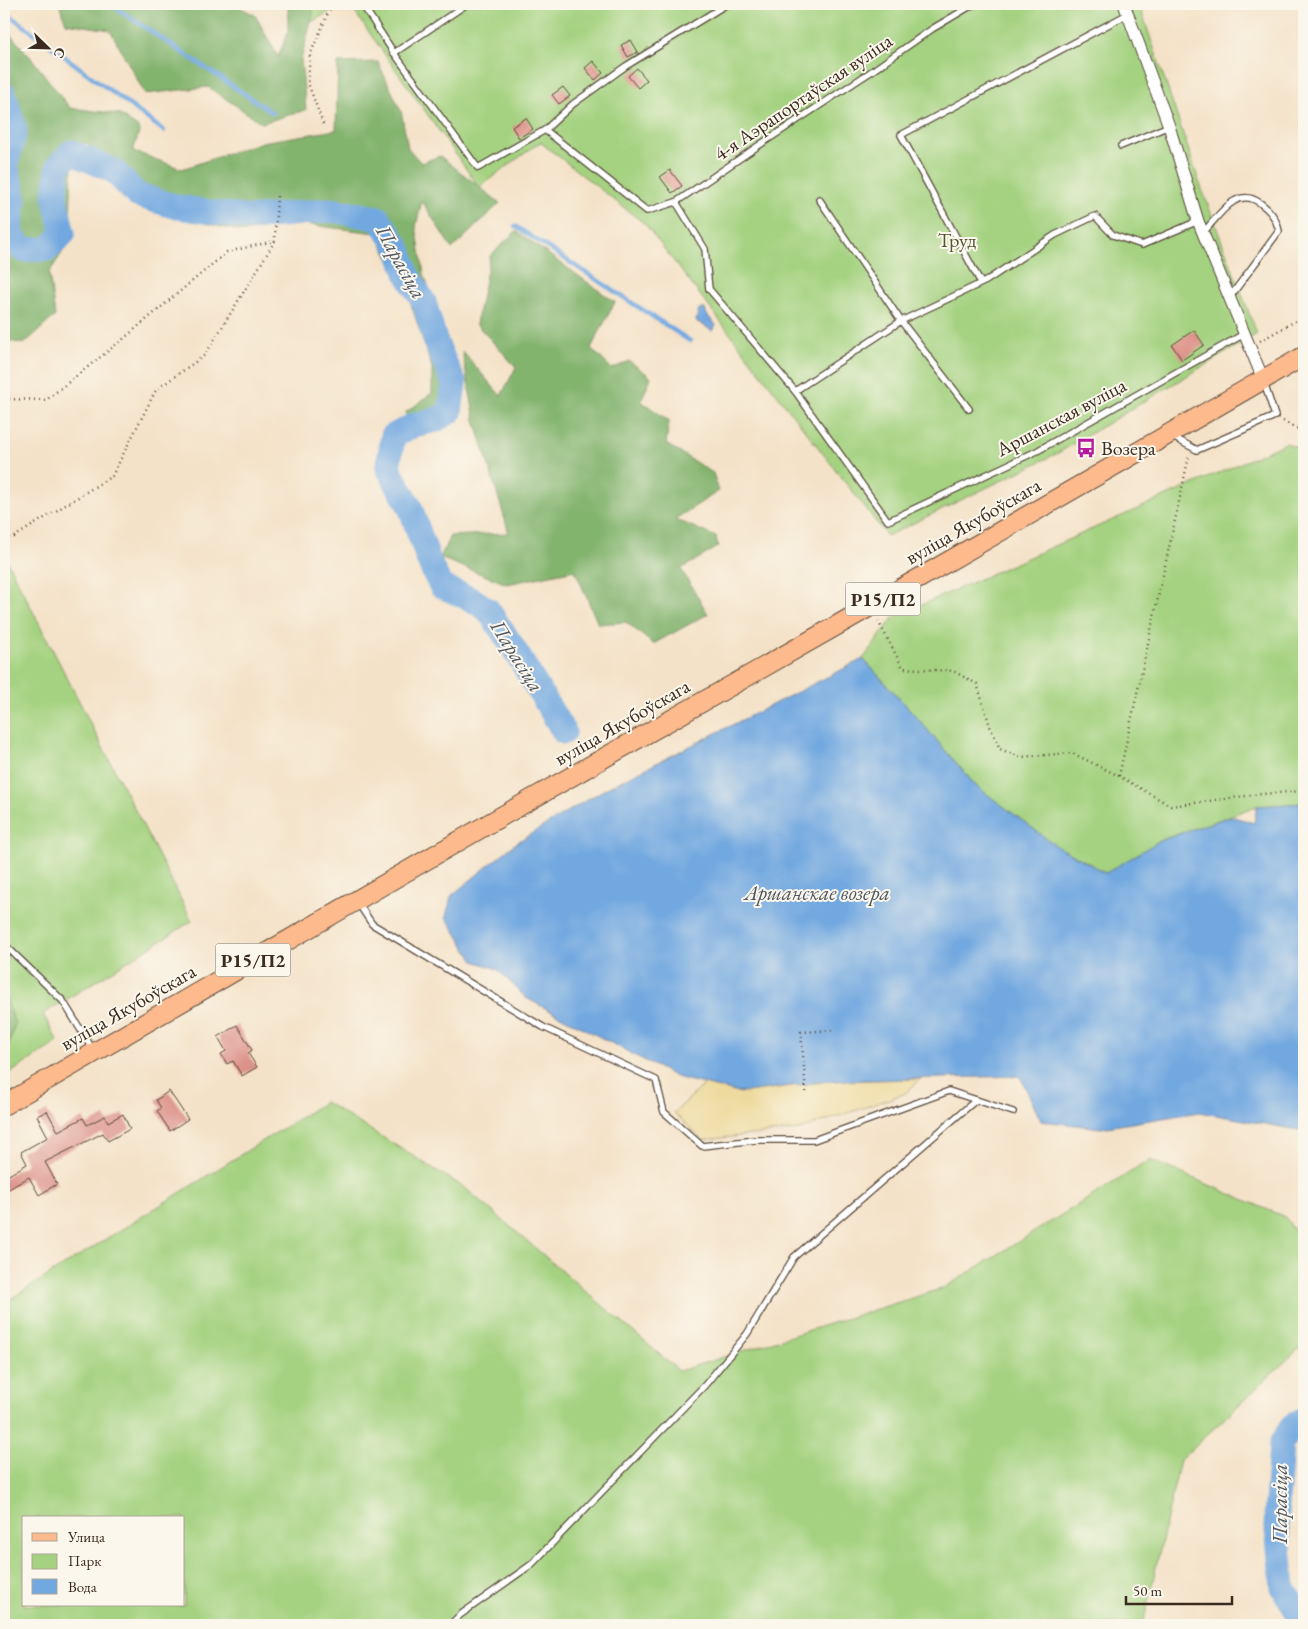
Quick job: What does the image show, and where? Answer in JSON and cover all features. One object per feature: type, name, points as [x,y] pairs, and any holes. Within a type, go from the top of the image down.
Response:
[{"type":"main road","name":"Р15/П2","points":[[1262,379],[1304,356]]},
{"type":"main road","name":"вуліца Якубоўскага","points":[[4,1105],[510,811],[871,606],[1262,379]]},
{"type":"street","points":[[1126,9],[1169,126],[1198,222],[1262,379]]},
{"type":"lane","points":[[362,4],[394,54],[478,168],[545,130],[573,104],[626,66],[727,4]]},
{"type":"lane","points":[[394,54],[467,4]]},
{"type":"lane","name":"4-я Аэрапортаўская вуліца","points":[[545,130],[647,211],[676,202],[932,29],[974,4]]},
{"type":"lane","points":[[981,284],[901,135],[1126,9]]},
{"type":"lane","points":[[1122,146],[1169,126]]},
{"type":"lane","points":[[1203,233],[1225,208],[1244,196],[1254,198],[1276,218],[1279,231],[1230,297]]},
{"type":"lane","points":[[819,199],[901,321],[969,409]]},
{"type":"lane","points":[[676,202],[705,249],[709,289],[795,391],[901,321],[981,284],[1055,235],[1095,216],[1113,235],[1142,245],[1198,222]]},
{"type":"lane","name":"Аршанская вуліца","points":[[795,391],[888,521],[1037,451],[1244,334]]},
{"type":"lane","points":[[1167,434],[1197,450],[1275,416],[1262,379]]},
{"type":"lane","points":[[356,901],[372,924],[543,1027],[656,1080],[664,1112],[702,1146],[756,1140],[814,1140],[950,1091],[1012,1112]]},
{"type":"lane","points":[[4,941],[6,946],[63,1001],[94,1052]]},
{"type":"lane","points":[[450,1625],[460,1615],[532,1564],[704,1385],[747,1334],[794,1257],[976,1100]]},
{"type":"path","points":[[323,124],[308,82],[310,55],[332,4]]},
{"type":"path","points":[[4,536],[14,537],[112,476],[156,390],[204,355],[276,241],[277,193]]},
{"type":"path","points":[[4,399],[46,400],[122,340],[227,252],[276,241]]},
{"type":"path","points":[[1250,347],[1304,316]]},
{"type":"path","points":[[1275,416],[1304,432]]},
{"type":"path","points":[[1119,776],[1191,447]]},
{"type":"path","points":[[871,606],[903,668],[953,671],[977,684],[991,729],[1000,749],[1020,757],[1072,753],[1119,776],[1171,806],[1262,794],[1304,791]]},
{"type":"path","points":[[806,1092],[801,1032],[836,1030]]},
{"type":"green space","points":[[59,4],[233,4],[255,15],[278,57],[288,32],[288,4],[312,4],[313,14],[301,60],[306,110],[262,123],[208,87],[145,94],[110,30],[66,23]]},
{"type":"green space","points":[[286,4],[344,4],[304,26]]},
{"type":"green space","name":"Труд","points":[[349,4],[1139,4],[1200,184],[1257,334],[1058,453],[887,536],[645,224],[540,142],[479,187]]},
{"type":"green space","points":[[4,27],[70,108],[119,114],[140,129],[133,151],[182,169],[262,142],[336,130],[338,63],[378,62],[401,111],[408,148],[421,163],[440,156],[500,203],[452,249],[422,201],[416,226],[424,274],[461,377],[457,414],[422,437],[405,413],[432,393],[432,368],[408,295],[376,233],[294,223],[244,232],[160,213],[151,195],[86,143],[73,144],[69,242],[49,273],[55,316],[24,344],[4,340]]},
{"type":"green space","points":[[516,231],[615,302],[591,348],[612,369],[629,361],[651,377],[641,401],[669,421],[666,444],[713,473],[719,491],[675,519],[716,537],[718,547],[681,569],[708,614],[653,644],[626,622],[598,624],[575,570],[507,584],[440,558],[450,536],[509,533],[475,420],[462,351],[501,396],[516,367],[476,324],[490,256]]},
{"type":"green space","points":[[1286,443],[1304,451],[1304,803],[1257,806],[1159,841],[1107,873],[1055,845],[976,786],[863,659],[894,617]]},
{"type":"green space","points":[[4,555],[192,921],[43,1014],[58,1042],[4,1077]]},
{"type":"green space","points":[[4,992],[15,1024],[9,1045],[4,1050]]},
{"type":"green space","points":[[325,1102],[465,1188],[679,1371],[944,1288],[1150,1160],[1285,1217],[1304,1244],[1304,1344],[1180,1460],[1143,1625],[4,1625],[4,1303]]},
{"type":"sand","points":[[920,1079],[906,1093],[799,1130],[703,1140],[674,1113],[705,1084],[739,1093],[828,1081]]},
{"type":"water","points":[[699,309],[705,309],[707,315],[716,325],[713,331],[696,321]]},
{"type":"water","name":"Аршанскае возера","points":[[863,659],[976,786],[1055,845],[1106,873],[1159,841],[1231,816],[1254,823],[1257,806],[1304,803],[1304,1131],[1199,1112],[1101,1128],[1041,1121],[1020,1076],[828,1081],[739,1093],[676,1077],[526,998],[497,969],[474,961],[446,917],[451,896],[516,843],[605,789]]},
{"type":"building","points":[[631,40],[638,52],[628,57],[621,45]]},
{"type":"building","points":[[593,61],[603,73],[595,80],[585,68]]},
{"type":"building","points":[[637,68],[647,80],[638,88],[628,76]]},
{"type":"building","points":[[563,87],[570,96],[559,104],[552,95]]},
{"type":"building","points":[[526,118],[533,129],[519,138],[512,127]]},
{"type":"building","points":[[670,170],[682,186],[672,193],[660,177]]},
{"type":"building","points":[[1194,330],[1204,345],[1182,360],[1172,345]]},
{"type":"building","points":[[237,1025],[252,1050],[248,1053],[257,1067],[242,1076],[233,1061],[227,1064],[221,1054],[226,1051],[218,1037]]},
{"type":"building","points":[[169,1091],[188,1119],[170,1131],[157,1111],[161,1108],[156,1100]]},
{"type":"building","points":[[47,1111],[58,1131],[83,1118],[87,1125],[105,1116],[108,1122],[123,1114],[130,1129],[108,1141],[103,1133],[45,1162],[57,1184],[39,1195],[29,1177],[4,1192],[4,1178],[27,1164],[21,1152],[48,1137],[37,1116]]},
{"type":"waterway","points":[[110,4],[273,113]]},
{"type":"waterway","points":[[4,11],[164,131]]},
{"type":"waterway","name":"Парасіца","points":[[4,94],[15,131],[6,165],[14,198],[10,233],[23,250],[48,249],[63,234],[55,199],[58,166],[71,152],[114,171],[137,195],[177,207],[250,218],[330,210],[378,218],[398,247],[408,276],[424,302],[436,343],[454,383],[450,412],[436,420],[414,425],[393,436],[388,468],[410,507],[430,564],[441,586],[473,600],[488,610],[511,644],[564,732]]},
{"type":"waterway","points":[[515,226],[690,341]]},
{"type":"waterway","name":"Парасіца","points":[[1304,1419],[1293,1425],[1281,1444],[1276,1518],[1283,1587],[1304,1624]]},
{"type":"place","name":"Возера","points":[[1086,448]]}]
